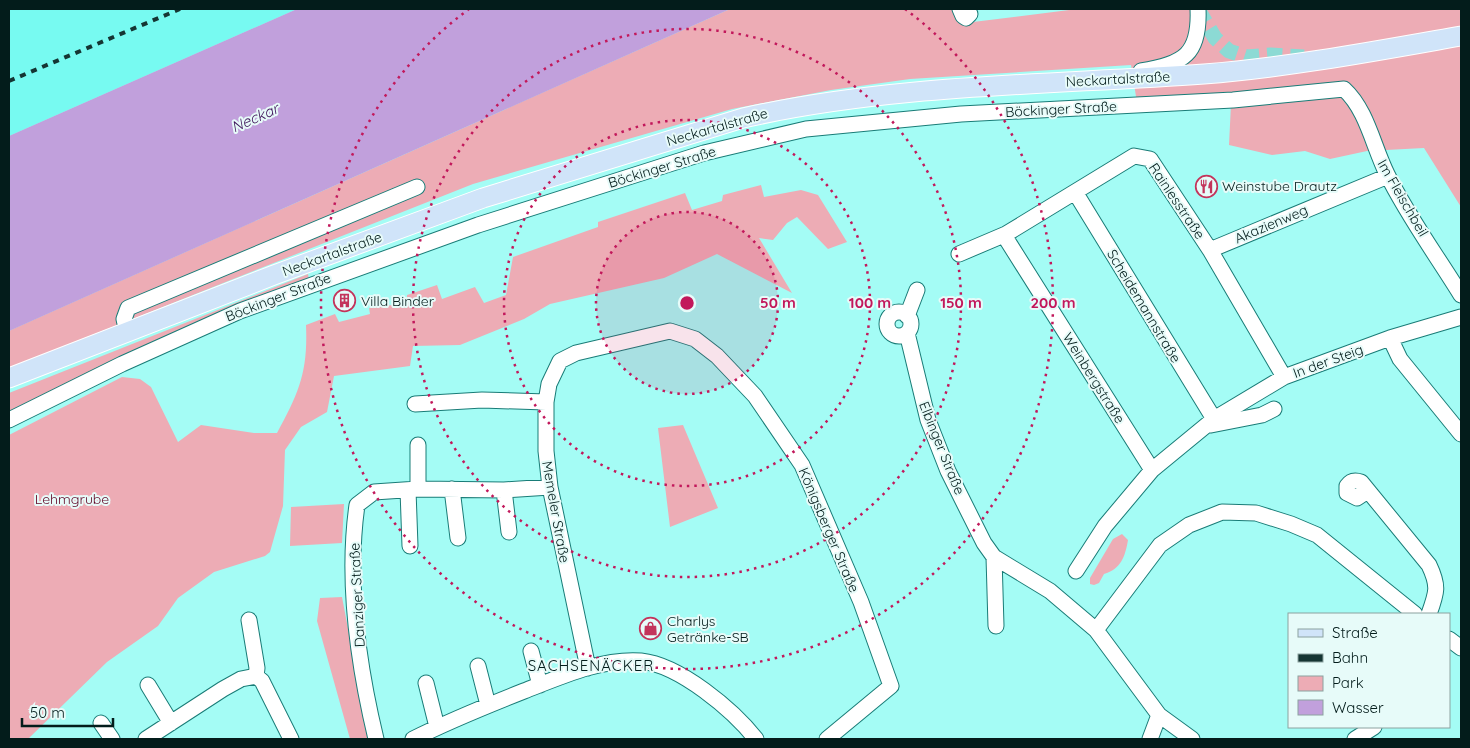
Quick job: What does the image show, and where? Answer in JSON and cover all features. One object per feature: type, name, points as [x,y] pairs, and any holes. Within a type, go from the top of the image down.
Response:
[{"type":"main road","name":"Neckartalstraße","points":[[9,378],[482,198],[743,118],[783,109],[897,94],[1205,74],[1321,61],[1461,36]]},
{"type":"street","points":[[1076,81],[1158,68],[1179,61],[1189,53],[1195,44],[1199,26],[1198,9]]},
{"type":"street","name":"Böckinger Straße","points":[[9,420],[122,364],[249,308],[478,225],[704,153],[806,129],[961,114],[1233,100],[1344,89],[1353,98]]},
{"type":"street","name":"Im Fleischbeil","points":[[1353,98],[1388,176],[1461,295]]},
{"type":"street","name":"Rainlesstraße","points":[[959,254],[1006,234],[1134,156],[1150,159],[1210,250],[1284,377]]},
{"type":"street","name":"Akazienweg","points":[[1210,250],[1388,176]]},
{"type":"street","points":[[128,332],[124,319],[128,308],[417,187]]},
{"type":"street","name":"Scheidemannstraße","points":[[1075,192],[1209,423]]},
{"type":"street","name":"Weinbergstraße","points":[[1006,234],[1007,240],[1152,470]]},
{"type":"street","points":[[907,333],[896,336],[890,333],[886,324],[888,318],[896,313],[907,316],[917,290]]},
{"type":"street","name":"Elbinger Straße","points":[[907,316],[911,325],[907,333],[928,420],[952,480],[984,543],[994,557],[1050,591],[1096,630],[1160,715],[1192,739]]},
{"type":"street","name":"In der Steig","points":[[1076,571],[1105,526],[1152,470],[1209,423],[1284,377],[1390,338],[1461,317]]},
{"type":"street","name":"Königsberger Straße","points":[[593,348],[670,332],[695,339],[717,356],[754,396],[802,465],[861,602],[891,686],[827,739]]},
{"type":"street","points":[[1390,338],[1400,359],[1461,434]]},
{"type":"street","name":"Memeler Straße","points":[[588,668],[550,487],[546,451],[546,402],[552,374],[560,361],[576,353],[593,348]]},
{"type":"street","points":[[415,404],[482,400],[546,402]]},
{"type":"street","name":"In der Steig","points":[[1209,423],[1262,415],[1274,409]]},
{"type":"street","points":[[410,546],[418,445]]},
{"type":"street","name":"Danziger Straße","points":[[376,739],[358,647],[353,529],[356,505],[374,492],[452,489],[504,490],[550,487]]},
{"type":"street","points":[[1364,488],[1429,565],[1436,580],[1437,592],[1429,613]]},
{"type":"street","points":[[452,489],[458,538]]},
{"type":"street","points":[[504,490],[509,532]]},
{"type":"street","points":[[1096,630],[1160,545],[1189,525],[1222,512],[1256,513],[1292,524],[1317,535],[1414,613]]},
{"type":"street","points":[[994,557],[996,626]]},
{"type":"street","points":[[248,620],[257,668],[256,676]]},
{"type":"street","points":[[1450,640],[1461,648]]},
{"type":"street","points":[[531,652],[540,685]]},
{"type":"street","points":[[413,739],[438,726],[488,705],[588,668],[642,662],[657,665],[696,685],[720,702],[756,739]]},
{"type":"street","points":[[478,666],[488,705]]},
{"type":"street","points":[[146,739],[241,679],[256,676]]},
{"type":"street","points":[[256,676],[262,681],[290,739]]},
{"type":"street","points":[[426,683],[438,726]]},
{"type":"street","points":[[148,685],[171,723]]},
{"type":"street","points":[[1150,739],[1160,715]]},
{"type":"street","points":[[101,723],[112,739]]},
{"type":"street","points":[[1355,739],[1372,728]]},
{"type":"shaded area","points":[[9,9],[297,9],[9,136]]},
{"type":"green space","points":[[730,9],[967,9],[973,22],[1077,9],[1461,9],[1461,207],[1424,148],[1367,151],[1330,159],[1305,151],[1272,155],[1229,145],[1231,104],[1138,109],[1131,65],[910,79],[831,90],[732,109],[473,184],[9,368],[9,331],[13,329]]},
{"type":"green space","name":"Lehmgrube","points":[[761,185],[764,197],[801,190],[818,195],[847,242],[828,249],[797,217],[787,223],[773,240],[759,238],[792,293],[717,254],[664,278],[550,304],[524,319],[460,345],[413,346],[410,366],[334,376],[327,412],[301,427],[285,450],[283,506],[270,552],[265,556],[214,572],[178,598],[158,626],[107,662],[28,739],[9,739],[9,435],[122,377],[140,379],[151,387],[178,442],[201,425],[254,433],[277,433],[291,406],[304,369],[306,325],[335,314],[339,322],[370,314],[369,308],[407,303],[407,295],[437,285],[442,299],[475,287],[484,303],[506,295],[513,257],[598,227],[598,222],[685,193],[692,210],[722,201],[723,195]]},
{"type":"green space","points":[[308,274],[309,280],[154,341],[84,375],[9,416],[9,393]]},
{"type":"green space","points":[[683,425],[718,508],[670,527],[658,428]]},
{"type":"green space","points":[[344,504],[342,543],[290,546],[291,507]]},
{"type":"green space","points":[[1122,534],[1128,540],[1121,562],[1110,572],[1104,574],[1099,583],[1090,584],[1090,578],[1113,539]]},
{"type":"green space","points":[[342,597],[369,739],[350,739],[317,621],[320,598]]},
{"type":"water","name":"Neckar","points":[[297,9],[730,9],[9,331],[9,136]]},
{"type":"tunnel","points":[[1198,9],[1215,38],[1229,51],[1247,57],[1271,55],[1304,57]]},
{"type":"railway","points":[[9,81],[180,9]]},
{"type":"place","name":"Weinstube Drautz","points":[[1206,186]]},
{"type":"place","name":"Villa Binder","points":[[345,301]]},
{"type":"place","name":"Charlys Getränke-SB","points":[[651,629]]},
{"type":"district","name":"SACHSENÄCKER","points":[[591,666]]}]
